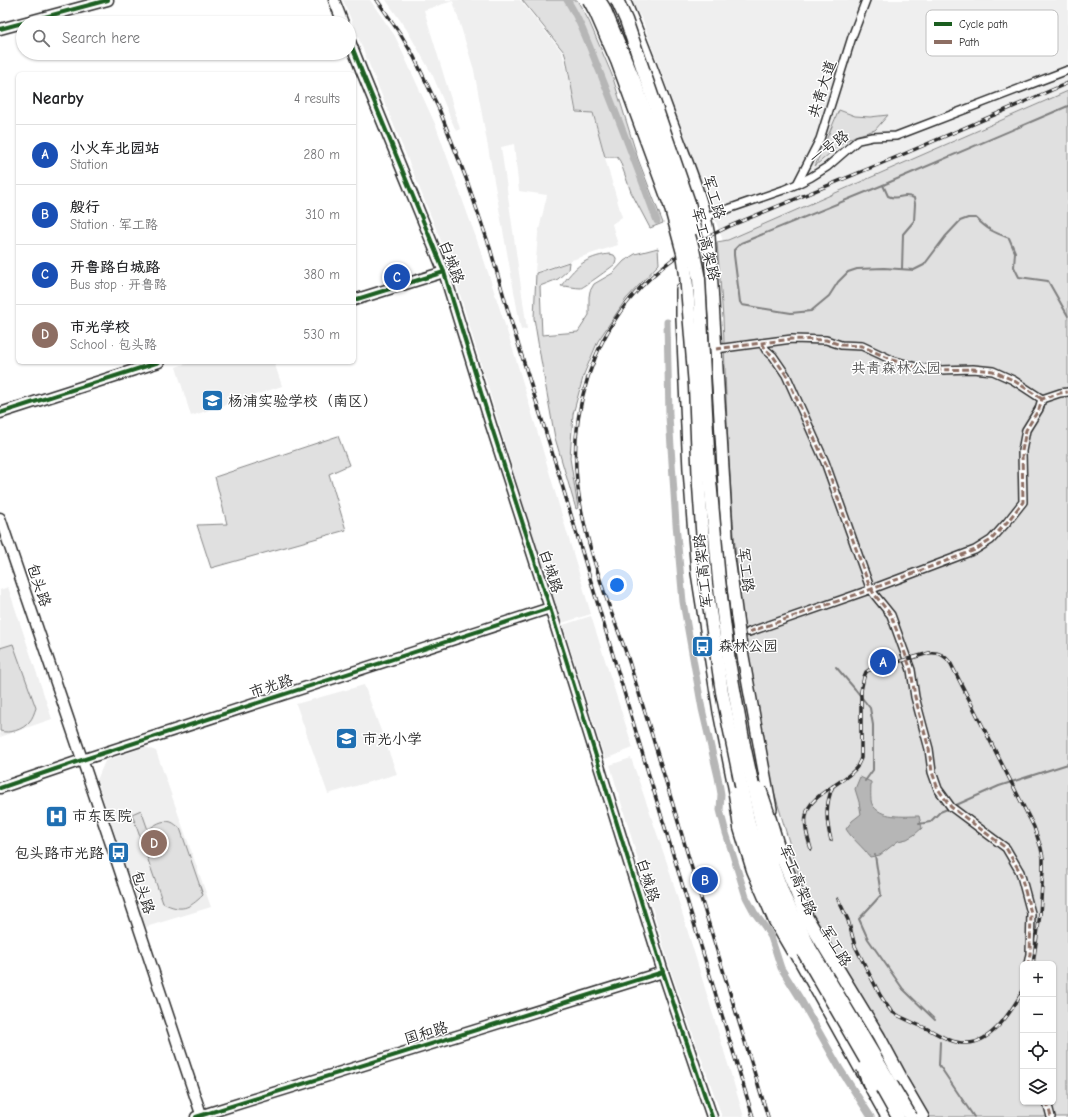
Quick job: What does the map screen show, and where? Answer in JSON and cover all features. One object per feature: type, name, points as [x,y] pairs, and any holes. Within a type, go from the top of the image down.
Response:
[{"type":"highway","name":"军工高架路","points":[[589,0],[617,61],[670,205],[683,253],[695,386],[699,486],[706,584],[728,721],[749,824],[760,862],[773,897],[898,1117]]},
{"type":"highway","name":"军工高架路","points":[[599,0],[604,8],[634,80],[679,202],[693,249],[699,279],[709,469],[719,580],[729,662],[744,745],[764,837],[773,867],[785,898],[810,948],[911,1117]]},
{"type":"highway","points":[[617,0],[626,20],[689,203],[696,231],[699,279]]},
{"type":"highway","points":[[728,721],[730,762],[740,828],[753,870],[775,921],[855,1050],[871,1088]]},
{"type":"highway","points":[[744,745],[768,812],[780,853],[807,918],[879,1037],[900,1076]]},
{"type":"main road","points":[[585,0],[595,21],[657,176],[676,237],[682,286],[682,319],[689,470],[697,573],[719,712],[740,818],[771,907],[782,930],[888,1117]]},
{"type":"main road","name":"军工路","points":[[624,0],[636,26],[706,218],[709,236],[728,551],[740,640],[778,849],[793,895],[805,922],[874,1038],[900,1076],[922,1117]]},
{"type":"street","points":[[22,16],[82,0]]},
{"type":"street","points":[[48,16],[108,0]]},
{"type":"street","points":[[334,0],[340,16]]},
{"type":"street","name":"共青大道","points":[[797,184],[820,139],[852,37],[866,0]]},
{"type":"street","points":[[0,22],[16,18]]},
{"type":"street","points":[[0,29],[16,25]]},
{"type":"street","name":"白城路","points":[[356,57],[444,272],[663,972],[712,1117]]},
{"type":"street","name":"一号路","points":[[673,226],[706,218],[797,184],[827,167],[858,140],[872,137],[896,136],[1068,70]]},
{"type":"street","points":[[356,299],[444,272]]},
{"type":"street","points":[[716,349],[792,339],[826,340],[841,345],[862,346],[892,360],[916,368],[940,370],[993,370],[1013,380],[1042,399]]},
{"type":"street","points":[[762,343],[786,375],[825,462],[874,594],[891,615],[911,670],[915,697],[929,749],[932,772],[938,789],[951,807],[1006,848],[1020,872],[1031,913],[1029,961]]},
{"type":"street","points":[[0,413],[154,364]]},
{"type":"street","points":[[1042,399],[1068,392]]},
{"type":"street","points":[[749,632],[872,589],[975,550],[991,540],[1023,502],[1022,451],[1026,430],[1039,409],[1042,399]]},
{"type":"street","name":"包头路","points":[[0,518],[200,1116]]},
{"type":"street","name":"市光路","points":[[0,788],[550,608]]},
{"type":"street","name":"国和路","points":[[200,1116],[663,972]]},
{"type":"street","points":[[1048,1105],[1051,1117]]},
{"type":"shaded area","points":[[343,0],[370,0],[395,36],[436,126],[484,260],[515,356],[591,614],[562,623],[534,539],[452,268],[356,32],[356,16],[350,16]]},
{"type":"shaded area","points":[[386,0],[520,0],[562,52],[568,73],[575,113],[592,113],[622,217],[612,224],[618,245],[535,272],[538,234],[547,195],[519,191],[514,144],[501,147],[527,329],[521,330],[474,70],[453,1],[424,10],[460,129],[456,131],[433,76],[407,30]]},
{"type":"shaded area","points":[[630,0],[1068,0],[1068,91],[723,241],[642,19]]},
{"type":"shaded area","name":"杨浦实验学校（南区）","points":[[185,364],[275,364],[282,386],[191,416],[176,367]]},
{"type":"shaded area","points":[[8,587],[52,719],[0,737],[0,590]]},
{"type":"shaded area","points":[[591,616],[633,748],[605,759],[563,625]]},
{"type":"shaded area","name":"市光小学","points":[[364,685],[397,774],[328,794],[296,704]]},
{"type":"shaded area","points":[[145,747],[156,751],[211,907],[146,927],[97,780],[105,761]]},
{"type":"shaded area","points":[[631,758],[667,863],[744,1117],[722,1117],[671,971],[610,765]]},
{"type":"shaded area","points":[[860,777],[871,782],[871,802],[876,809],[893,816],[919,816],[922,828],[907,839],[898,841],[880,855],[870,857],[846,829],[852,821],[861,814],[855,789]]},
{"type":"green space","points":[[522,0],[577,0],[589,21],[612,75],[638,159],[663,223],[650,228],[631,192],[620,161],[617,157],[605,157],[593,113],[576,112],[564,52]]},
{"type":"green space","name":"共青森林公园","points":[[1068,91],[1068,1117],[930,1117],[858,994],[810,918],[773,788],[743,628],[734,535],[728,448],[723,318],[717,242],[728,240]]},
{"type":"green space","points":[[839,110],[855,116],[870,117],[888,115],[875,130],[855,136],[843,142],[815,166]]},
{"type":"green space","points":[[658,248],[659,264],[626,299],[598,341],[584,374],[573,414],[570,458],[578,508],[576,509],[555,438],[541,360],[534,318],[536,273],[569,262],[568,270],[558,279],[540,286],[542,335],[578,332],[589,315],[589,297],[590,291],[594,284],[613,273],[624,261],[635,254]]},
{"type":"green space","points":[[609,254],[614,255],[616,261],[615,264],[604,273],[581,288],[561,286],[576,268],[587,260]]},
{"type":"green space","points":[[338,436],[349,465],[329,474],[346,530],[211,568],[197,525],[227,524],[215,477]]},
{"type":"green space","points":[[13,644],[36,708],[32,719],[26,725],[16,731],[4,732],[0,731],[0,648]]},
{"type":"green space","points":[[141,810],[148,830],[156,824],[165,821],[172,822],[180,828],[203,895],[189,906],[184,908],[175,908],[163,903],[132,814]]},
{"type":"waterway","points":[[567,0],[581,25],[657,221]]},
{"type":"waterway","points":[[883,185],[1068,106]]},
{"type":"waterway","points":[[902,269],[903,234],[914,221],[914,198],[910,196],[895,198],[888,196],[883,185],[741,243],[734,250],[740,302],[742,305],[791,313],[811,311],[829,296],[838,282],[848,272],[857,269],[884,268],[914,270],[924,265],[945,237],[960,221],[968,218],[976,218],[991,230],[1009,238],[1015,252],[1014,267],[1019,277],[1048,281],[1068,316]]},
{"type":"waterway","points":[[667,322],[669,416],[683,602],[702,709],[718,777],[721,794],[720,810],[746,897],[771,937],[781,968],[840,1069],[871,1117]]},
{"type":"waterway","points":[[836,667],[870,708],[873,725],[873,770],[865,781]]},
{"type":"waterway","points":[[954,806],[999,786],[1068,764]]},
{"type":"waterway","points":[[919,824],[930,822],[940,812],[950,808]]},
{"type":"waterway","points":[[875,855],[881,895],[859,919],[868,939],[903,989],[935,1020]]},
{"type":"waterway","points":[[940,1042],[939,1065],[974,1117]]},
{"type":"railway","points":[[377,0],[414,57],[439,109],[466,178],[490,248],[753,1117]]},
{"type":"railway","points":[[768,1117],[640,696],[591,552],[577,484],[576,439],[582,397],[595,357],[615,320],[641,287],[682,252],[730,226],[904,154],[1068,83]]},
{"type":"railway","points":[[811,849],[806,824],[808,808],[820,795],[851,773],[857,767],[861,758],[861,691],[866,672],[929,653],[942,655],[951,664],[1034,827],[1041,848],[1043,870],[1040,914],[1033,961]]},
{"type":"railway","points":[[831,840],[827,813],[830,793],[833,786]]},
{"type":"railway","points":[[838,899],[848,920],[855,946],[880,995],[891,1011],[899,1016],[952,1041],[962,1043],[976,1042],[993,1032],[1007,1016],[1020,996]]},
{"type":"marked path","points":[[716,349],[792,339],[826,340],[841,345],[862,346],[892,360],[916,367],[940,370],[973,369],[993,371],[1013,380],[1042,399]]},
{"type":"marked path","points":[[762,343],[786,375],[825,462],[869,585],[874,594],[891,615],[911,670],[915,697],[929,749],[932,772],[938,789],[951,807],[1006,848],[1020,872],[1031,913],[1029,961]]},
{"type":"marked path","points":[[749,632],[872,589],[975,550],[991,540],[1023,502],[1022,451],[1026,430],[1039,409],[1042,399],[1068,392]]},
{"type":"marked path","points":[[1048,1105],[1051,1117]]},
{"type":"cycle path","points":[[48,16],[108,0]]},
{"type":"cycle path","points":[[0,29],[16,25]]},
{"type":"cycle path","points":[[356,57],[444,272],[663,972],[712,1117]]},
{"type":"cycle path","points":[[356,299],[444,272]]},
{"type":"cycle path","points":[[0,413],[153,364]]},
{"type":"cycle path","points":[[0,788],[550,608]]},
{"type":"cycle path","points":[[196,1117],[663,972]]},
{"type":"place","name":"开鲁路白城路","points":[[397,277]]},
{"type":"place","name":"杨浦实验学校（南区）","points":[[212,401]]},
{"type":"place","name":"森林公园","points":[[702,646]]},
{"type":"place","name":"小火车北园站","points":[[883,662]]},
{"type":"place","name":"市光小学","points":[[346,739]]},
{"type":"place","name":"市东医院","points":[[57,816]]},
{"type":"place","name":"市光学校","points":[[154,843]]},
{"type":"place","name":"包头路市光路","points":[[119,853]]},
{"type":"place","name":"殷行","points":[[705,880]]}]
